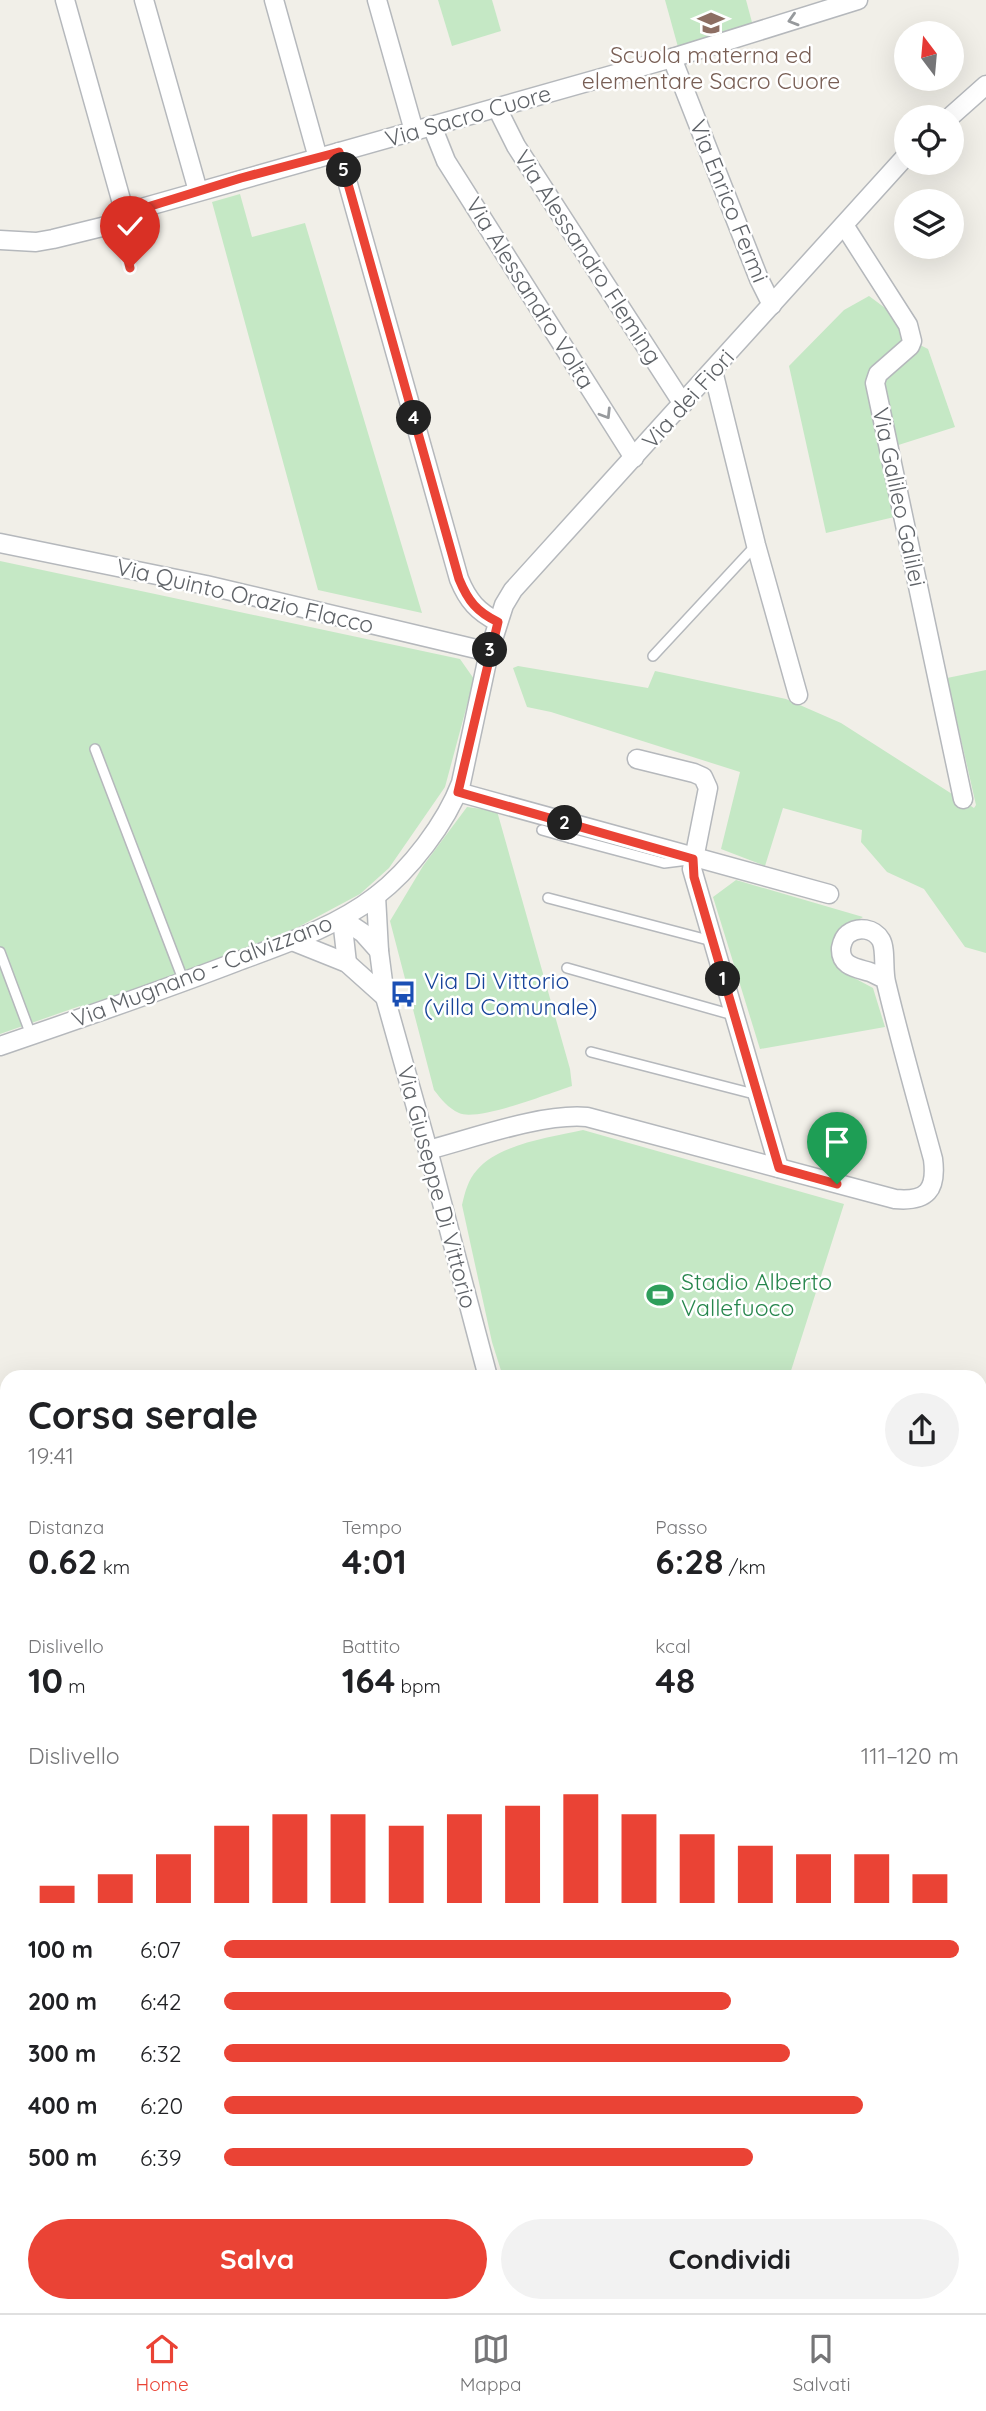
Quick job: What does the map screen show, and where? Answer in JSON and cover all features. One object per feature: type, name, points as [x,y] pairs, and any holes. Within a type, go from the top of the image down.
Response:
[{"type":"street","points":[[65,0],[122,216]]},
{"type":"street","points":[[144,0],[198,191]]},
{"type":"street","points":[[274,0],[318,158]]},
{"type":"street","points":[[377,0],[414,131]]},
{"type":"street","name":"Via Sacro Cuore","points":[[0,240],[45,241],[106,226],[122,216],[198,191],[671,58],[858,0]]},
{"type":"street","name":"Via Enrico Fermi","points":[[671,58],[759,279],[772,305]]},
{"type":"street","points":[[964,105],[986,85]]},
{"type":"street","name":"Via Alessandro Fleming","points":[[497,108],[516,146],[683,404]]},
{"type":"street","name":"Via Alessandro Volta","points":[[432,126],[446,161],[634,458]]},
{"type":"street","points":[[339,152],[459,579],[474,608],[498,622]]},
{"type":"street","name":"Via dei Fiori","points":[[489,652],[504,605],[527,572],[634,458],[894,169]]},
{"type":"street","name":"Via Galileo Galilei","points":[[844,225],[911,333],[910,346],[878,374],[875,383],[963,799]]},
{"type":"street","points":[[713,371],[756,545],[798,695]]},
{"type":"street","name":"Via Quinto Orazio Flacco","points":[[0,543],[206,585],[489,652]]},
{"type":"street","name":"Via Mugnano - Calvizzano","points":[[0,1046],[292,941],[342,919],[376,896],[411,862],[450,810],[458,792],[489,652]]},
{"type":"street","points":[[637,759],[694,773],[706,781],[709,793],[693,859],[694,877],[779,1168]]},
{"type":"street","points":[[458,792],[572,831],[829,894]]},
{"type":"street","name":"Via Giuseppe Di Vittorio","points":[[376,896],[385,996],[486,1370]]},
{"type":"street","points":[[342,919],[363,933],[379,951]]},
{"type":"street","points":[[342,919],[347,963]]},
{"type":"street","points":[[292,941],[347,963],[385,996]]},
{"type":"street","points":[[428,1150],[539,1121],[573,1116],[605,1120],[895,1199],[906,1200],[921,1196],[928,1192],[934,1183],[933,1159],[885,979]]},
{"type":"lane","points":[[122,216],[130,268]]},
{"type":"lane","points":[[653,656],[756,545]]},
{"type":"lane","points":[[95,748],[184,982]]},
{"type":"lane","points":[[542,830],[572,831]]},
{"type":"lane","points":[[548,898],[712,941]]},
{"type":"lane","points":[[0,953],[31,1035]]},
{"type":"lane","points":[[567,968],[734,1015]]},
{"type":"lane","points":[[591,1052],[758,1095]]},
{"type":"green space","points":[[438,0],[492,0],[501,31],[452,46]]},
{"type":"green space","name":"Scuola materna ed elementare Sacro Cuore","points":[[665,0],[746,0],[753,26],[678,47]]},
{"type":"green space","points":[[240,194],[252,237],[305,223],[422,613],[318,590],[212,202]]},
{"type":"green space","points":[[869,296],[908,325],[912,341],[928,349],[955,427],[889,448],[903,515],[826,533],[789,366],[844,310]]},
{"type":"green space","points":[[0,561],[460,659],[474,679],[445,787],[389,868],[360,894],[274,940],[82,1010],[80,1006],[0,1034]]},
{"type":"green space","points":[[518,666],[648,688],[655,671],[786,699],[841,723],[974,808],[976,805],[947,678],[986,670],[986,953],[965,947],[924,889],[887,872],[861,842],[862,830],[783,808],[765,866],[721,849],[740,772],[551,712],[527,707],[513,668]]},
{"type":"green space","points":[[467,807],[497,811],[570,1069],[572,1086],[497,1110],[468,1115],[451,1109],[434,1090],[390,921],[423,866]]},
{"type":"green space","points":[[736,880],[863,917],[848,926],[837,960],[843,972],[873,988],[885,1027],[760,1049],[713,897]]},
{"type":"green space","name":"Stadio Alberto Vallefuoco","points":[[583,1130],[844,1204],[791,1370],[501,1370],[492,1342],[462,1205],[471,1178],[486,1161],[512,1148]]},
{"type":"place","name":"Scuola materna ed elementare Sacro Cuore","points":[[711,23]]},
{"type":"place","name":"Via Di Vittorio (villa Comunale)","points":[[403,994]]},
{"type":"place","name":"Stadio Alberto Vallefuoco","points":[[660,1295]]},
{"type":"route","points":[[130,268],[118,219],[125,214],[241,178],[339,152],[459,579],[474,608],[498,622],[458,792],[693,859],[694,877],[779,1168],[837,1184]]}]
